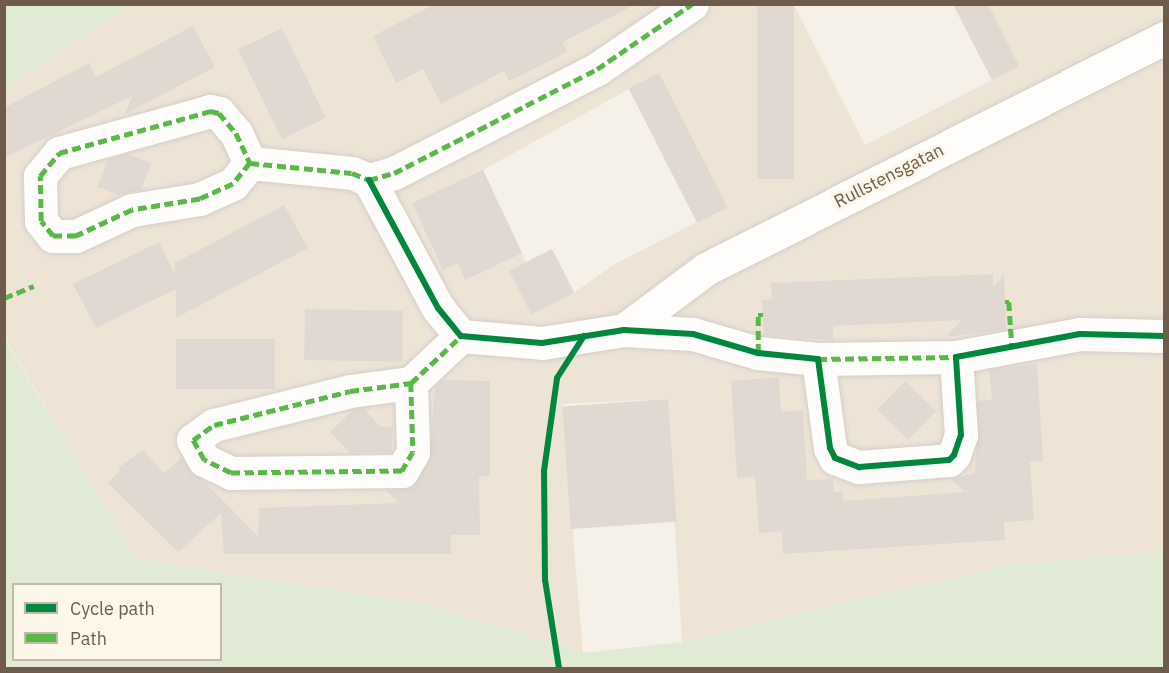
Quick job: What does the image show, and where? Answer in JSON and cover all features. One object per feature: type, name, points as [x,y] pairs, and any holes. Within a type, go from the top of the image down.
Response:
[{"type":"street","points":[[250,164],[352,173],[369,180],[394,173],[597,69],[692,4]]},
{"type":"street","name":"Rullstensgatan","points":[[624,330],[706,269],[1164,38]]},
{"type":"street","points":[[210,111],[219,113],[236,133],[250,164],[238,180],[212,196],[132,210],[76,236],[53,236],[41,221],[38,187],[45,167],[60,153],[99,138],[150,130],[210,111]]},
{"type":"street","points":[[369,180],[438,308],[461,336],[542,343],[624,330],[693,334],[758,353],[818,359],[956,357],[1080,334],[1164,336]]},
{"type":"street","points":[[411,383],[412,452],[402,471],[250,476],[217,467],[195,449],[193,440],[213,424],[350,391],[411,383],[461,336]]},
{"type":"street","points":[[818,359],[830,448],[835,458],[859,467],[949,460],[954,455],[961,435],[956,357]]},
{"type":"shaded area","points":[[131,5],[794,5],[865,145],[992,80],[953,5],[1164,5],[1164,552],[1012,564],[682,642],[667,399],[562,404],[583,653],[428,605],[136,559],[5,339],[4,88]],"holes":[[[629,89],[697,222],[613,265],[574,293],[552,249],[526,262],[483,170]]]},
{"type":"green space","points":[[5,4],[131,4],[131,5],[5,88]]},
{"type":"green space","points":[[4,339],[136,559],[428,605],[583,653],[682,642],[1012,564],[1164,552],[1164,668],[5,668]]},
{"type":"building","points":[[435,4],[636,4],[563,42],[567,52],[509,81],[504,71],[441,104],[423,69],[396,83],[373,36]]},
{"type":"building","points":[[757,4],[794,4],[794,179],[757,179]]},
{"type":"building","points":[[953,4],[988,4],[1019,66],[992,80]]},
{"type":"building","points":[[193,26],[215,67],[125,114],[132,96],[4,158],[4,108],[89,63],[96,77]]},
{"type":"building","points":[[282,28],[326,118],[282,139],[238,49]]},
{"type":"building","points":[[659,73],[728,208],[697,223],[629,88]]},
{"type":"building","points":[[126,154],[151,163],[141,190],[119,195],[97,187],[108,159]]},
{"type":"building","points":[[483,170],[522,253],[465,280],[458,263],[443,270],[412,203]]},
{"type":"building","points":[[284,205],[308,248],[176,318],[176,289],[96,328],[73,284],[159,242],[175,275],[175,263]]},
{"type":"building","points":[[552,249],[574,293],[531,314],[509,271]]},
{"type":"building","points":[[993,274],[993,287],[1004,275],[1006,329],[946,337],[962,320],[833,326],[833,340],[764,335],[762,300],[772,299],[771,283]]},
{"type":"building","points":[[305,309],[403,311],[402,362],[304,360]]},
{"type":"building","points":[[176,339],[275,339],[275,389],[176,389]]},
{"type":"building","points":[[1037,364],[1043,461],[1030,462],[1034,520],[1004,522],[1005,540],[783,554],[782,531],[759,533],[755,476],[737,478],[731,381],[779,377],[781,412],[803,410],[807,480],[833,479],[834,492],[843,492],[843,501],[965,492],[951,479],[975,473],[978,401],[992,400],[989,370]]},
{"type":"building","points":[[442,380],[490,381],[490,476],[479,477],[480,535],[451,535],[451,554],[224,554],[221,513],[178,552],[108,483],[120,470],[118,468],[143,450],[164,473],[181,458],[258,536],[259,508],[398,503],[386,490],[412,487],[429,461],[435,387]]},
{"type":"building","points":[[905,381],[936,411],[908,440],[877,410]]},
{"type":"building","points":[[668,399],[677,522],[571,529],[562,406]]},
{"type":"building","points":[[363,408],[381,427],[393,426],[391,452],[350,453],[330,432],[353,410]]},
{"type":"marked path","points":[[250,163],[352,173],[369,180],[394,173],[597,69],[692,4]]},
{"type":"marked path","points":[[210,111],[219,113],[236,133],[250,163],[233,184],[200,199],[132,210],[76,236],[53,236],[41,221],[40,176],[59,153],[210,111]]},
{"type":"marked path","points":[[4,298],[34,286]]},
{"type":"marked path","points":[[1005,302],[1009,302],[1012,346]]},
{"type":"marked path","points":[[758,353],[758,315],[763,315]]},
{"type":"marked path","points":[[411,383],[413,452],[402,471],[231,473],[204,460],[193,440],[214,425],[350,391],[411,383],[461,336]]},
{"type":"marked path","points":[[818,359],[956,357]]},
{"type":"cycle path","points":[[369,180],[438,308],[461,336],[542,343],[624,330],[693,334],[758,353],[818,359],[830,448],[835,458],[859,467],[949,460],[954,455],[961,435],[956,357],[1080,334],[1164,336]]},
{"type":"cycle path","points":[[559,668],[545,580],[544,471],[557,378],[584,336]]}]
